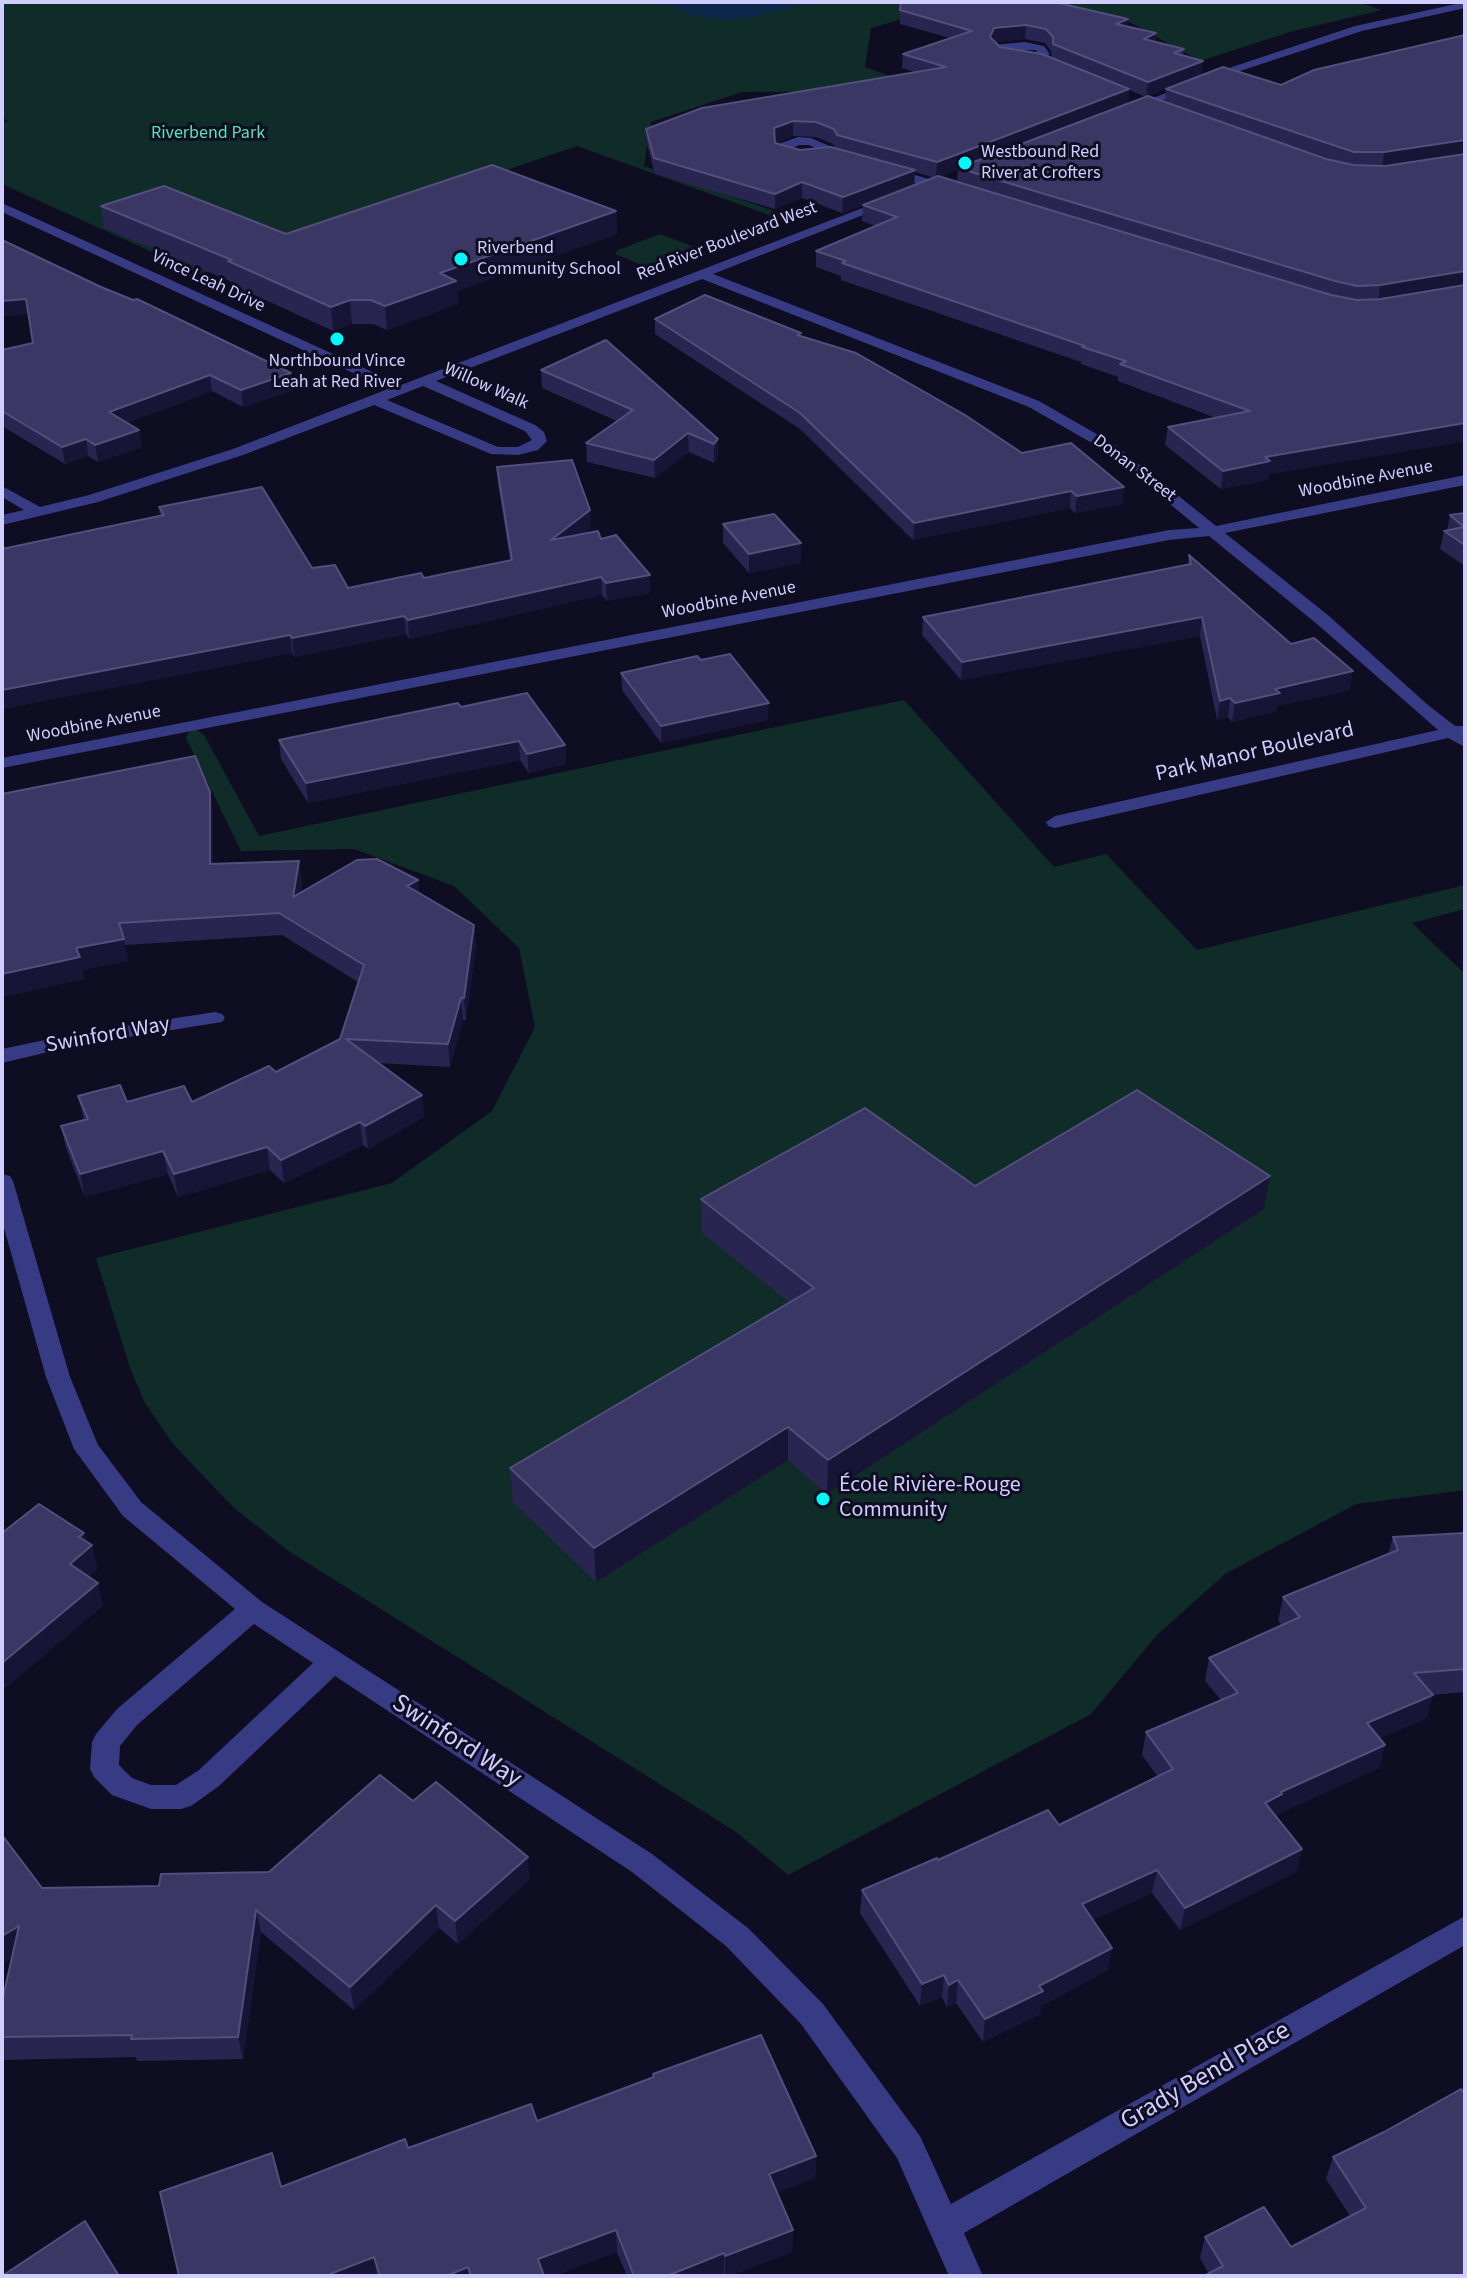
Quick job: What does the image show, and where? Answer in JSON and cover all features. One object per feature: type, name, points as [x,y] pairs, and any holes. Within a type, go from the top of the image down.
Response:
[{"type":"street","points":[[1115,115],[1260,60],[1398,18],[1465,5]]},
{"type":"street","points":[[1327,40],[1465,18]]},
{"type":"street","points":[[1044,62],[1057,68]]},
{"type":"street","points":[[1121,94],[1159,109]]},
{"type":"street","points":[[831,155],[846,159]]},
{"type":"street","points":[[877,168],[968,196]]},
{"type":"street","name":"Red River Boulevard West","points":[[2,520],[151,482],[238,452],[957,176]]},
{"type":"street","name":"Vince Leah Drive","points":[[2,207],[399,389]]},
{"type":"street","name":"Donan Street","points":[[701,274],[1034,404],[1109,447],[1323,620],[1422,709],[1461,734]]},
{"type":"street","name":"Willow Walk","points":[[373,399],[496,451],[518,451],[533,447],[540,441],[539,435],[530,428],[421,380]]},
{"type":"street","name":"Woodbine Avenue","points":[[2,763],[1465,480]]},
{"type":"street","points":[[2,491],[38,512]]},
{"type":"street","name":"Park Manor Boulevard","points":[[1055,822],[1461,734]]},
{"type":"street","name":"Swinford Way","points":[[2,1056],[78,1039],[215,1018]]},
{"type":"street","name":"Swinford Way","points":[[2,1181],[58,1377],[87,1449],[132,1509],[253,1609],[642,1863],[737,1937],[812,2014],[909,2147],[966,2276]]},
{"type":"street","points":[[253,1609],[127,1717],[106,1742],[104,1769],[122,1787],[151,1797],[181,1797],[209,1778],[332,1662]]},
{"type":"street","name":"Grady Bend Place","points":[[946,2225],[1465,1929]]},
{"type":"green space","name":"Riverbend Park","points":[[2,2],[1358,2],[1381,10],[1290,32],[1200,61],[1122,18],[937,9],[871,28],[865,67],[1028,126],[871,91],[742,92],[651,122],[644,166],[788,216],[780,219],[577,146],[201,274],[2,184],[2,123],[8,121],[2,117]]},
{"type":"green space","points":[[660,234],[700,249],[649,268],[615,254],[618,250]]},
{"type":"green space","name":"École Rivière-Rouge Community","points":[[904,700],[1054,867],[1106,854],[1197,950],[1465,885],[1465,909],[1412,923],[1465,974],[1465,1490],[1356,1504],[1225,1574],[1156,1636],[1091,1714],[788,1875],[736,1832],[290,1552],[233,1507],[173,1444],[145,1403],[130,1368],[96,1258],[392,1183],[492,1111],[535,1027],[519,948],[454,886],[354,849],[241,851],[186,738],[192,726],[204,735],[259,836]]},
{"type":"water","points":[[664,2],[814,2],[748,18],[726,20],[690,15]]},
{"type":"building","points":[[901,2],[1054,2],[1128,19],[1116,24],[1156,33],[1144,39],[1184,49],[1174,53],[1203,61],[1148,82],[1053,44],[1053,37],[1046,29],[1026,25],[994,28],[990,37],[1000,47],[1042,54],[1129,89],[937,162],[837,135],[834,129],[816,122],[793,121],[774,128],[775,143],[800,150],[831,147],[915,170],[843,197],[802,182],[775,194],[654,158],[646,129],[702,108],[946,67],[903,54],[972,31],[900,10]]},
{"type":"building","points":[[1465,35],[1465,140],[1384,152],[1354,152],[1166,89],[1223,67],[1281,85],[1314,70]]},
{"type":"building","points":[[1148,96],[1326,159],[1353,165],[1385,166],[1465,154],[1465,271],[1357,286],[958,168]]},
{"type":"building","points":[[492,165],[616,211],[440,273],[456,281],[385,306],[371,300],[350,300],[331,307],[228,261],[232,260],[101,206],[164,186],[286,234]]},
{"type":"building","points":[[938,176],[1331,295],[1357,300],[1381,299],[1465,285],[1465,423],[1265,457],[1270,461],[1223,471],[1168,427],[1250,411],[1120,364],[1126,361],[842,263],[846,261],[816,251],[897,217],[863,205]]},
{"type":"building","points":[[2,240],[101,287],[137,299],[291,373],[241,390],[210,375],[109,412],[139,430],[95,445],[86,439],[62,447],[2,411],[2,350],[33,343],[26,299],[2,301]]},
{"type":"building","points":[[705,295],[801,333],[797,335],[856,353],[965,415],[1022,453],[1071,443],[1124,487],[1077,496],[1071,491],[914,523],[800,413],[655,319]]},
{"type":"building","points":[[606,340],[718,439],[714,444],[688,433],[654,460],[586,443],[633,410],[541,370]]},
{"type":"building","points":[[572,460],[590,510],[551,540],[598,531],[601,539],[616,535],[650,575],[606,583],[601,577],[408,620],[404,616],[292,638],[290,635],[2,690],[2,549],[164,515],[159,507],[262,487],[312,568],[335,565],[348,588],[421,573],[424,578],[512,560],[497,467]]},
{"type":"building","points":[[1465,513],[1465,545],[1444,531],[1464,527],[1450,515]]},
{"type":"building","points":[[774,514],[801,543],[749,554],[723,524]]},
{"type":"building","points":[[1189,555],[1291,644],[1314,638],[1353,671],[1275,689],[1280,693],[1235,703],[1230,698],[1220,701],[1202,617],[962,662],[923,617],[1191,564]]},
{"type":"building","points":[[730,654],[769,703],[661,726],[621,673],[697,656],[701,660]]},
{"type":"building","points":[[527,693],[565,745],[527,754],[519,741],[306,783],[279,740],[458,703],[461,707]]},
{"type":"building","points":[[195,756],[210,792],[210,864],[299,861],[293,897],[357,860],[377,859],[418,880],[407,886],[474,925],[464,998],[461,998],[448,1044],[346,1039],[422,1095],[365,1126],[360,1122],[281,1160],[267,1147],[174,1174],[163,1151],[80,1174],[61,1126],[88,1119],[78,1096],[120,1085],[127,1102],[184,1086],[192,1102],[269,1066],[276,1072],[340,1039],[364,965],[279,913],[119,923],[124,939],[76,948],[80,957],[2,974],[2,794]]},
{"type":"building","points":[[1137,1090],[1270,1176],[828,1460],[788,1427],[594,1548],[510,1468],[814,1288],[701,1199],[865,1108],[975,1186]]},
{"type":"building","points":[[39,1504],[84,1533],[79,1537],[92,1545],[70,1564],[98,1583],[2,1663],[2,1533]]},
{"type":"building","points":[[1465,1533],[1465,1669],[1414,1673],[1433,1695],[1367,1723],[1385,1745],[1281,1792],[1265,1803],[1302,1849],[1185,1908],[1157,1870],[1082,1904],[1112,1948],[1039,1986],[1043,1991],[985,2019],[958,1980],[949,1985],[944,1975],[922,1984],[862,1890],[938,1860],[1048,1810],[1059,1825],[1173,1769],[1146,1732],[1238,1693],[1209,1658],[1300,1617],[1283,1597],[1398,1550],[1393,1537]]},
{"type":"building","points":[[380,1775],[413,1801],[436,1782],[528,1857],[455,1921],[436,1905],[350,1987],[256,1910],[238,2037],[2,2037],[2,2002],[19,1926],[2,1936],[2,1835],[42,1888],[159,1886],[161,1874],[269,1872]]},
{"type":"building","points":[[761,2035],[816,2156],[769,2174],[793,2230],[667,2276],[634,2276],[616,2230],[538,2259],[544,2276],[471,2276],[468,2267],[446,2276],[380,2276],[374,2257],[325,2276],[179,2276],[160,2192],[272,2153],[281,2187],[405,2139],[408,2148],[531,2104],[537,2121]]},
{"type":"building","points":[[1461,2089],[1465,2095],[1465,2276],[1204,2276],[1223,2266],[1205,2237],[1264,2207],[1291,2247],[1366,2208],[1333,2157]]},
{"type":"building","points":[[85,2221],[119,2276],[2,2276]]},
{"type":"place","name":"Westbound Red River at Crofters","points":[[965,163]]},
{"type":"place","name":"Riverbend Community School","points":[[461,259]]},
{"type":"place","name":"Northbound Vince Leah at Red River","points":[[337,339]]},
{"type":"place","name":"École Rivière-Rouge Community","points":[[823,1499]]}]
